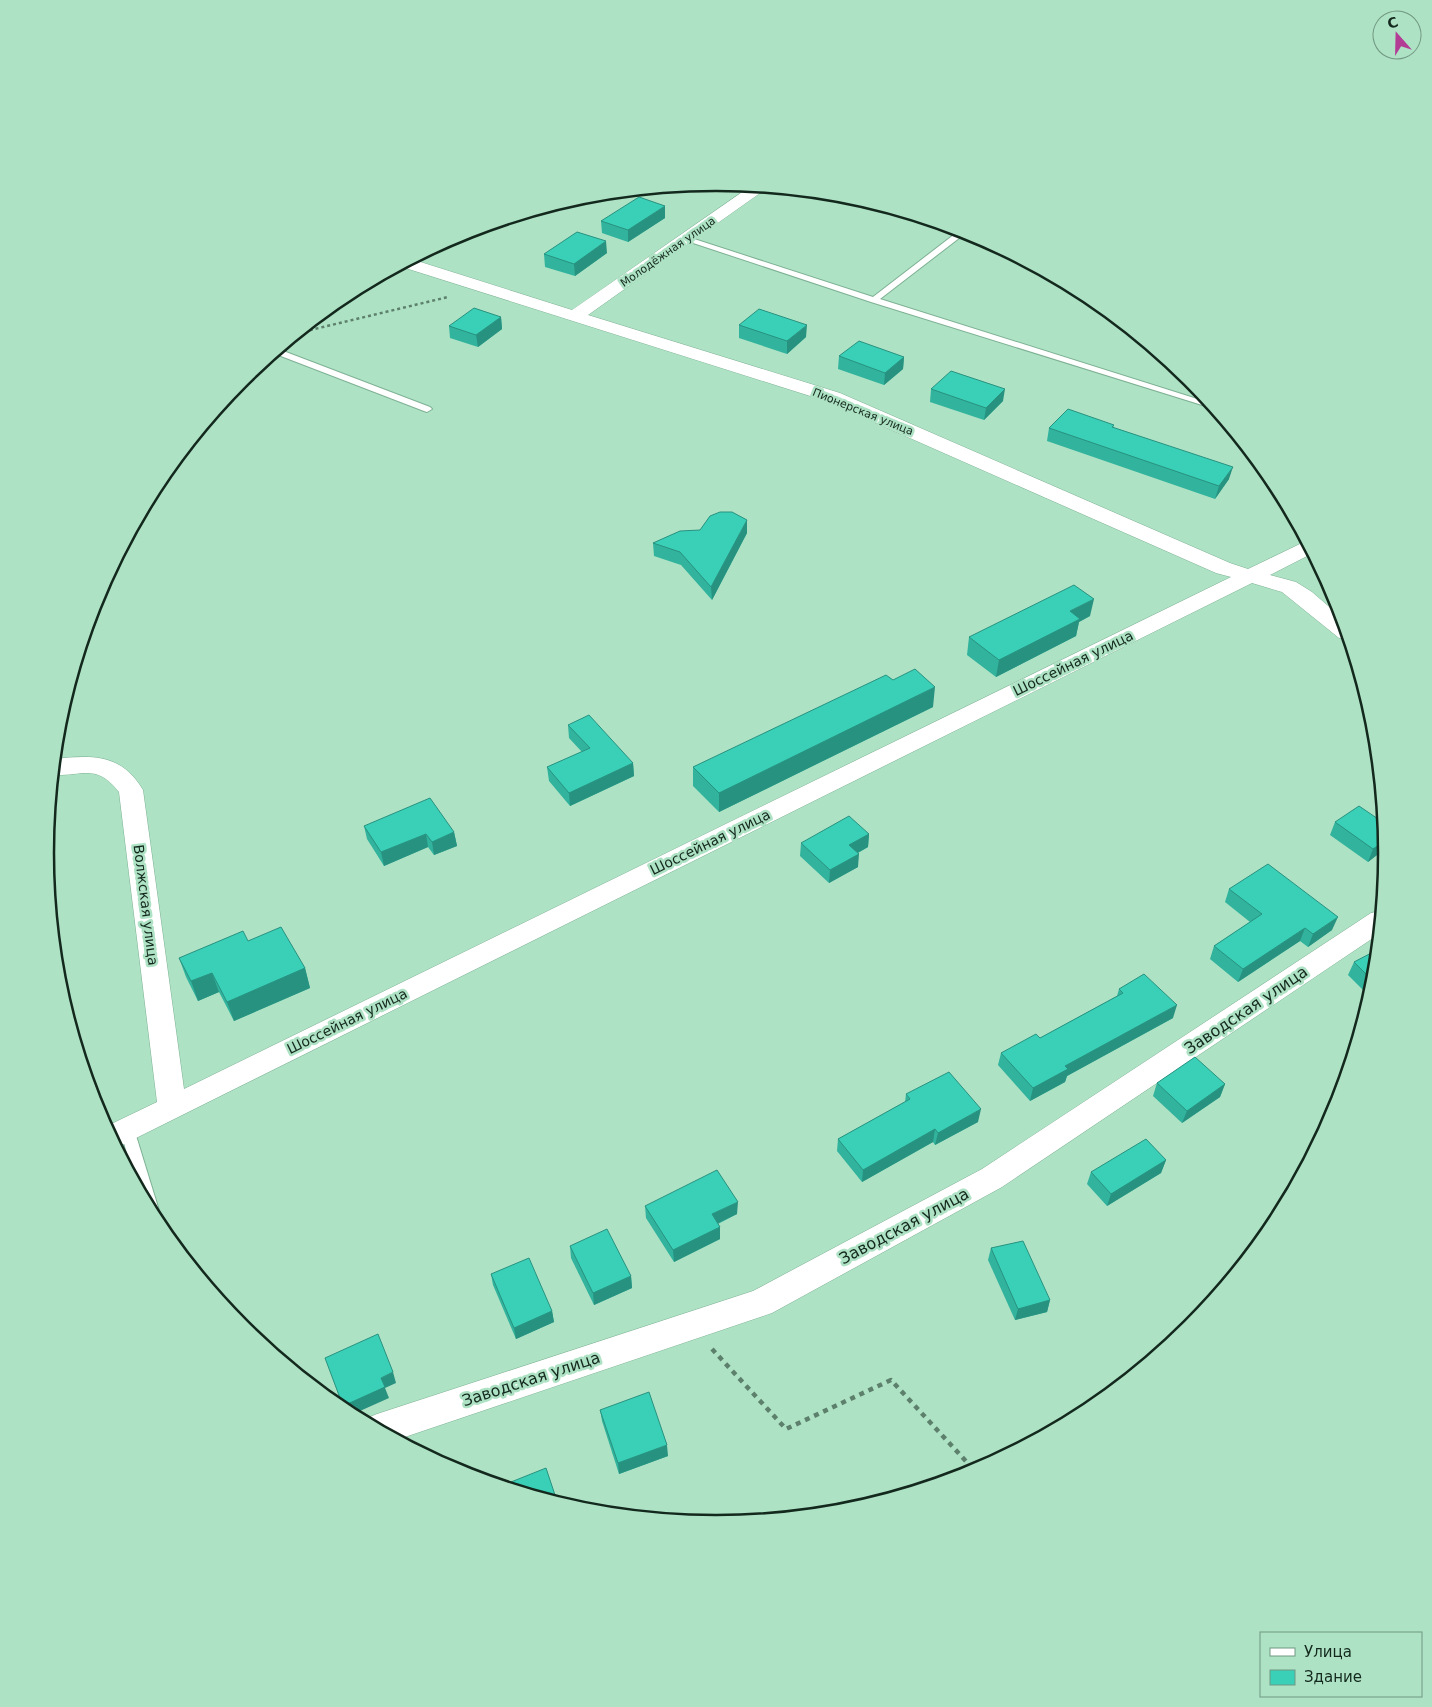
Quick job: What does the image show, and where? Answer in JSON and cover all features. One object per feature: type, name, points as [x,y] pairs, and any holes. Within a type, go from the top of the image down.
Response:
[{"type":"street","name":"Молодёжная улица","points":[[575,316],[752,193]]},
{"type":"street","name":"Пионерская улица","points":[[413,265],[833,397],[1223,568],[1252,575],[1289,588],[1304,597],[1337,624]]},
{"type":"street","name":"Шоссейная улица","points":[[119,1134],[1304,549]]},
{"type":"street","name":"Волжская улица","points":[[59,767],[96,763],[120,774],[131,790],[172,1107]]},
{"type":"street","name":"Заводская улица","points":[[385,1427],[761,1303],[992,1178],[1375,924]]},
{"type":"lane","points":[[874,300],[955,236]]},
{"type":"lane","points":[[685,239],[1201,403]]},
{"type":"lane","points":[[282,354],[427,409]]},
{"type":"lane","points":[[119,1134],[132,1165]]},
{"type":"path","points":[[311,330],[486,288]]},
{"type":"path","points":[[691,1326],[786,1429],[891,1380],[969,1465]]},
{"type":"building","points":[[639,197],[665,206],[628,230],[601,221]]},
{"type":"building","points":[[577,232],[606,241],[574,264],[544,254]]},
{"type":"building","points":[[474,308],[501,317],[476,335],[449,326]]},
{"type":"building","points":[[759,309],[807,325],[787,341],[739,325]]},
{"type":"building","points":[[859,341],[904,357],[885,373],[839,356]]},
{"type":"building","points":[[951,371],[1005,389],[986,408],[931,389]]},
{"type":"building","points":[[1068,409],[1114,425],[1112,427],[1233,467],[1219,486],[1049,428]]},
{"type":"building","points":[[720,512],[732,512],[747,520],[711,587],[680,552],[653,543],[680,531],[700,530],[710,516]]},
{"type":"building","points":[[1074,585],[1094,599],[1070,611],[1080,619],[999,660],[969,637]]},
{"type":"building","points":[[915,669],[935,687],[719,793],[693,767],[886,675],[893,680]]},
{"type":"building","points":[[589,715],[633,763],[569,793],[547,767],[590,748],[568,725]]},
{"type":"building","points":[[430,798],[454,832],[432,842],[426,834],[381,852],[364,826]]},
{"type":"building","points":[[1359,806],[1377,818],[1378,846],[1373,849],[1335,822]]},
{"type":"building","points":[[849,816],[869,834],[849,845],[859,854],[830,870],[801,843]]},
{"type":"building","points":[[1268,864],[1338,917],[1313,934],[1305,928],[1243,969],[1214,946],[1262,914],[1229,889]]},
{"type":"building","points":[[281,927],[305,968],[227,1002],[212,973],[191,981],[179,958],[243,931],[248,941]]},
{"type":"building","points":[[1371,953],[1367,975],[1354,962]]},
{"type":"building","points":[[1144,974],[1177,1005],[1065,1066],[1068,1069],[1033,1088],[1001,1053],[1036,1034],[1040,1038],[1123,993],[1119,989]]},
{"type":"building","points":[[1195,1057],[1225,1084],[1187,1111],[1157,1083]]},
{"type":"building","points":[[949,1072],[981,1109],[938,1133],[935,1129],[863,1170],[838,1139],[910,1099],[906,1094]]},
{"type":"building","points":[[1146,1139],[1166,1160],[1111,1194],[1091,1172]]},
{"type":"building","points":[[717,1170],[738,1202],[712,1214],[720,1227],[673,1250],[645,1206]]},
{"type":"building","points":[[607,1229],[631,1276],[593,1293],[570,1246]]},
{"type":"building","points":[[1023,1241],[1050,1300],[1018,1309],[991,1248]]},
{"type":"building","points":[[529,1258],[552,1311],[514,1328],[491,1274]]},
{"type":"building","points":[[378,1334],[393,1372],[381,1378],[385,1387],[348,1404],[340,1398],[325,1358]]},
{"type":"building","points":[[649,1392],[667,1445],[618,1463],[600,1410]]},
{"type":"building","points":[[546,1468],[555,1495],[545,1493],[509,1483]]}]
